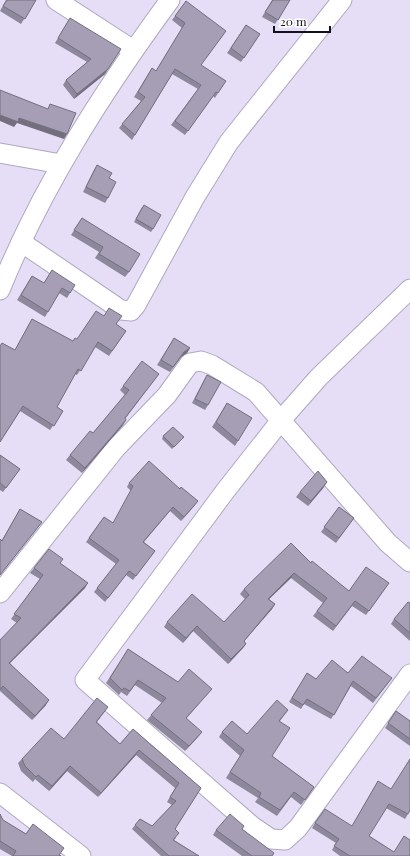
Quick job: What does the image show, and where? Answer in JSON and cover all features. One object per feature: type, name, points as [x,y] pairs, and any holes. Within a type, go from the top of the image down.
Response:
[{"type":"street","points":[[56,0],[133,50]]},
{"type":"street","points":[[0,290],[5,266],[21,242],[61,164],[133,50],[170,0]]},
{"type":"street","points":[[21,242],[121,310],[131,311],[136,305],[194,197],[229,142],[342,0]]},
{"type":"street","points":[[0,153],[61,164]]},
{"type":"street","points":[[410,289],[320,376],[282,420],[226,490],[85,680],[252,826],[271,839],[284,840],[298,828],[410,674]]},
{"type":"street","points":[[0,593],[116,448],[167,396],[190,363],[201,361],[212,365],[256,392],[388,543],[410,562]]},
{"type":"street","points":[[0,793],[81,856]]},
{"type":"building","points":[[7,0],[36,0],[25,19],[3,6]]},
{"type":"building","points":[[273,0],[290,0],[278,20],[265,12]]},
{"type":"building","points":[[186,1],[226,31],[201,65],[226,81],[218,93],[216,92],[188,131],[175,121],[201,85],[175,69],[135,135],[122,124],[145,97],[138,92],[152,68],[156,71],[185,23],[175,16]]},
{"type":"building","points":[[70,18],[121,49],[108,69],[77,94],[66,80],[91,59],[58,38]]},
{"type":"building","points":[[246,25],[260,34],[244,58],[231,48]]},
{"type":"building","points":[[0,90],[48,109],[50,104],[76,113],[67,134],[19,118],[18,122],[0,115]]},
{"type":"building","points":[[97,165],[112,173],[109,178],[116,182],[108,198],[86,187]]},
{"type":"building","points":[[144,205],[161,215],[153,229],[136,219]]},
{"type":"building","points":[[82,218],[140,254],[129,272],[99,254],[103,247],[74,230]]},
{"type":"building","points":[[52,270],[75,285],[70,293],[62,288],[48,312],[21,295],[32,276],[44,283]]},
{"type":"building","points":[[109,308],[122,316],[116,324],[126,331],[112,351],[98,342],[81,371],[78,369],[57,407],[63,411],[54,426],[23,406],[0,442],[0,346],[2,343],[15,350],[32,319],[73,341],[75,338],[77,339],[96,311],[104,316]]},
{"type":"building","points":[[174,338],[190,348],[184,352],[173,367],[161,360]]},
{"type":"building","points":[[142,361],[159,374],[125,418],[126,420],[85,468],[70,455],[90,431],[93,433],[129,390],[123,386]]},
{"type":"building","points":[[207,375],[221,382],[208,405],[195,399]]},
{"type":"building","points":[[227,403],[252,418],[238,441],[216,422]]},
{"type":"building","points":[[173,427],[184,437],[174,447],[163,436]]},
{"type":"building","points":[[0,455],[20,469],[6,488],[0,483]]},
{"type":"building","points":[[149,461],[180,489],[181,487],[198,501],[184,517],[173,507],[143,542],[155,551],[136,576],[129,571],[108,598],[97,588],[119,560],[89,538],[104,517],[113,523],[133,486],[129,483]]},
{"type":"building","points":[[318,471],[327,482],[311,501],[300,492]]},
{"type":"building","points":[[339,507],[354,518],[339,538],[324,527]]},
{"type":"building","points":[[20,509],[42,522],[0,575],[0,539],[2,541]]},
{"type":"building","points":[[291,543],[311,563],[312,561],[349,591],[366,567],[389,583],[369,611],[355,601],[336,626],[317,611],[327,598],[294,573],[268,599],[275,604],[244,641],[246,644],[231,659],[197,626],[186,638],[167,622],[192,594],[224,622],[249,595],[244,589]]},
{"type":"building","points":[[49,549],[63,559],[60,563],[88,583],[9,663],[49,700],[35,716],[3,686],[0,690],[0,640],[21,618],[14,614],[43,575],[34,568]]},
{"type":"building","points":[[408,602],[410,603],[410,633],[394,619]]},
{"type":"building","points":[[128,649],[178,682],[189,669],[212,689],[186,718],[202,732],[189,746],[151,715],[166,698],[138,680],[130,691],[124,688],[122,690],[110,678]]},
{"type":"building","points":[[362,656],[392,678],[376,698],[353,681],[334,715],[307,699],[303,705],[292,698],[307,673],[316,679],[332,660],[348,673]]},
{"type":"building","points":[[97,698],[108,707],[96,722],[120,744],[133,729],[201,788],[175,829],[179,833],[173,840],[199,856],[169,856],[135,825],[140,819],[152,826],[176,801],[170,797],[179,783],[139,750],[101,793],[70,766],[52,786],[38,775],[36,777],[25,766],[22,759],[51,728],[64,739]]},
{"type":"building","points":[[277,700],[288,710],[279,721],[290,728],[272,756],[314,787],[305,800],[294,792],[280,810],[259,797],[261,793],[230,772],[244,750],[222,732],[232,721],[247,734]]},
{"type":"building","points":[[396,711],[410,721],[410,739],[388,723]]},
{"type":"building","points":[[410,759],[410,810],[408,814],[389,804],[369,836],[394,852],[404,836],[410,840],[410,856],[350,856],[334,846],[339,839],[315,823],[325,809],[352,826],[378,781],[391,789]]},
{"type":"building","points":[[0,814],[3,820],[26,834],[33,824],[64,848],[59,855],[61,856],[13,856],[16,851],[0,841]]},
{"type":"building","points":[[230,814],[244,826],[242,829],[274,853],[272,856],[252,856],[216,830]]}]
